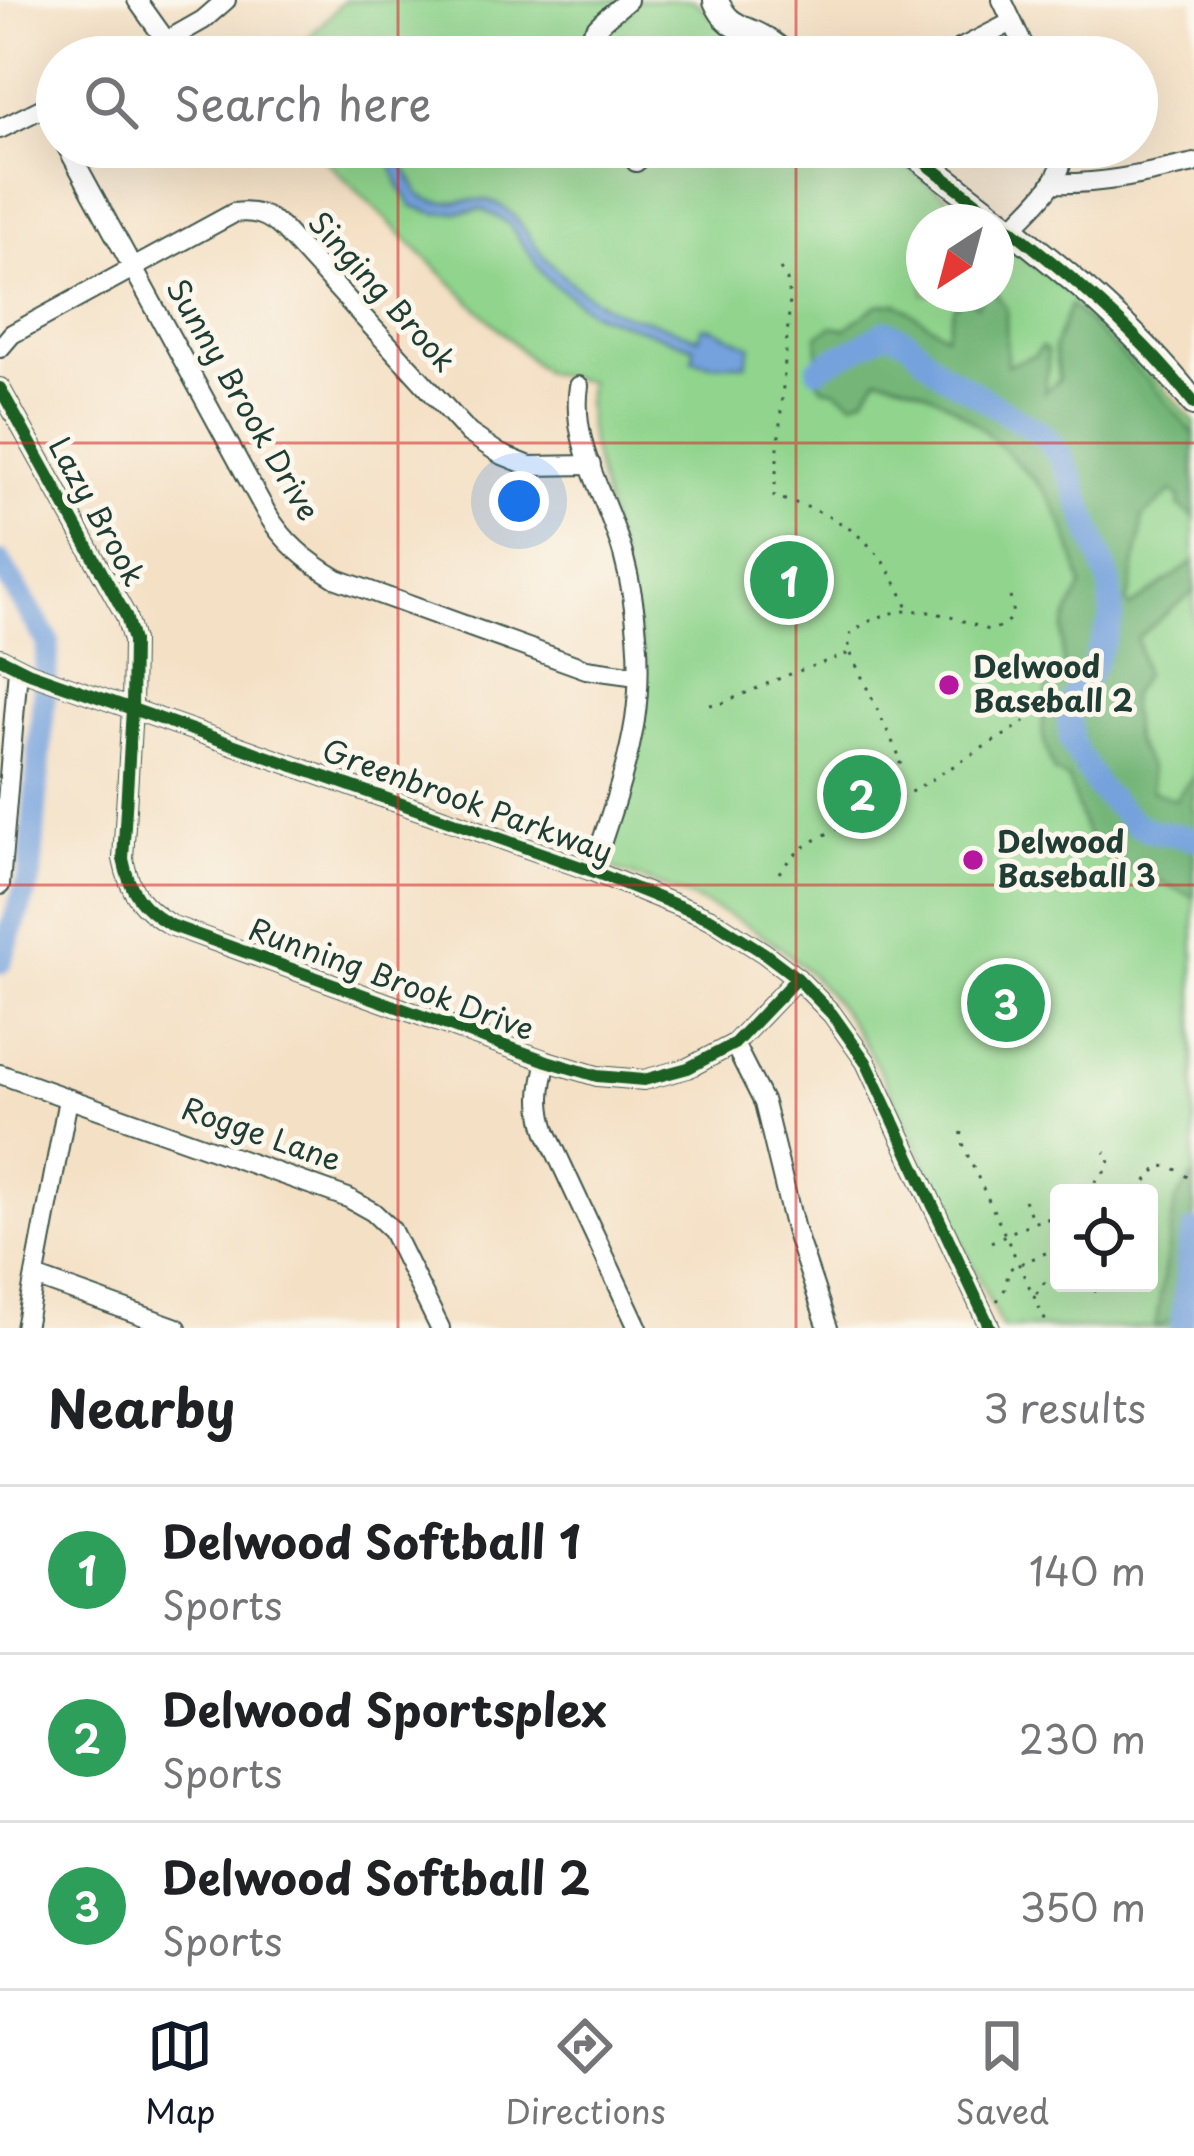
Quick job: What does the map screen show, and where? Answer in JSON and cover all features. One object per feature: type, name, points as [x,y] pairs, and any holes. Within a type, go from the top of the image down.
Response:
[{"type":"main road","points":[[716,0],[721,14],[747,33],[761,36]]},
{"type":"main road","points":[[931,168],[977,204]]},
{"type":"main road","points":[[1014,233],[1129,330],[1194,404]]},
{"type":"street","points":[[137,0],[162,36]]},
{"type":"street","points":[[176,36],[226,0]]},
{"type":"street","points":[[590,36],[628,0]]},
{"type":"street","points":[[1002,0],[1018,36]]},
{"type":"street","points":[[985,36],[1012,22]]},
{"type":"street","points":[[0,129],[36,111]]},
{"type":"street","points":[[1052,183],[1118,181],[1194,163]]},
{"type":"street","name":"Sunny Brook Drive","points":[[78,168],[279,535],[307,561],[338,579],[586,669],[637,676]]},
{"type":"street","points":[[1014,226],[1052,183],[1059,168]]},
{"type":"street","name":"Singing Brook","points":[[0,348],[12,334],[234,213],[260,214],[283,229],[469,433],[500,454],[530,466],[590,465]]},
{"type":"street","points":[[579,386],[576,405],[581,439],[622,552],[636,612],[635,717],[592,871]]},
{"type":"street","points":[[0,388],[6,415]]},
{"type":"street","name":"Lazy Brook","points":[[6,415],[126,616],[133,641],[132,709]]},
{"type":"street","points":[[0,885],[16,667]]},
{"type":"street","name":"Greenbrook Parkway","points":[[16,667],[592,871],[711,919],[797,978],[832,1014],[866,1062],[990,1328]]},
{"type":"street","name":"Running Brook Drive","points":[[132,709],[123,860],[137,898],[170,925],[547,1061],[598,1076],[644,1080],[688,1068],[734,1044],[797,978]]},
{"type":"street","points":[[734,1044],[764,1102],[795,1229],[828,1328]]},
{"type":"street","points":[[547,1061],[539,1091],[547,1133],[638,1328]]},
{"type":"street","name":"Rogge Lane","points":[[0,1074],[348,1198],[373,1212],[391,1229],[440,1328]]},
{"type":"street","points":[[25,1328],[68,1099]]},
{"type":"street","points":[[35,1277],[177,1328]]},
{"type":"path","points":[[780,269],[790,300],[774,496],[802,504],[860,536],[896,577],[908,609]]},
{"type":"path","points":[[888,805],[872,779],[902,762],[850,652],[848,637],[854,629],[908,609],[995,629],[1011,617],[1008,593]]},
{"type":"path","points":[[710,705],[850,652]]},
{"type":"path","points":[[779,873],[791,854],[888,805],[1016,728],[1037,711],[1043,697]]},
{"type":"path","points":[[962,1132],[967,1154],[1046,1322]]},
{"type":"path","points":[[1093,1184],[1110,1165],[1105,1152]]},
{"type":"path","points":[[1146,1184],[1159,1166],[1169,1166],[1193,1181]]},
{"type":"path","points":[[1024,1200],[1034,1221]]},
{"type":"path","points":[[991,1242],[1050,1218]]},
{"type":"path","points":[[997,1301],[1009,1269],[1049,1251]]},
{"type":"path","points":[[1034,1295],[1048,1279]]},
{"type":"green space","points":[[345,0],[693,0],[740,36],[310,36]]},
{"type":"green space","points":[[334,168],[910,168],[957,204],[906,204],[906,312],[1014,312],[1014,249],[1118,338],[1194,422],[1194,1318],[1172,1328],[1002,1328],[895,1101],[840,1008],[816,980],[758,932],[606,863],[646,663],[591,445],[586,403],[589,382],[543,372]]},
{"type":"green space","points":[[897,303],[946,335],[952,312],[1006,312],[1007,365],[1034,356],[1041,347],[1047,350],[1044,392],[1059,380],[1054,348],[1070,305],[1151,384],[1194,434],[1194,517],[1179,506],[1180,498],[1172,491],[1142,518],[1126,602],[1130,607],[1194,562],[1194,591],[1137,638],[1144,675],[1130,696],[1134,739],[1150,769],[1152,791],[1175,800],[1194,775],[1194,897],[1107,859],[1085,831],[1068,779],[1054,772],[1043,731],[1045,702],[1047,689],[1065,676],[1063,630],[1082,586],[1065,530],[1047,494],[988,434],[938,397],[878,377],[865,396],[853,402],[824,388],[817,379],[818,335],[833,326],[845,329],[877,305]]},
{"type":"green space","points":[[1194,1175],[1194,1310],[1155,1328],[1175,1202]]},
{"type":"water","points":[[392,168],[406,168],[419,194],[429,199],[500,205],[556,269],[599,302],[699,338],[702,327],[712,328],[751,346],[746,364],[693,360],[694,347],[592,313],[546,278],[509,224],[482,209],[437,214],[412,206]]},
{"type":"waterway","points":[[818,369],[887,331],[908,341],[940,372],[1042,434],[1060,455],[1110,583],[1112,618],[1090,673],[1068,711],[1072,744],[1099,789],[1135,824],[1194,838]]},
{"type":"waterway","points":[[0,563],[48,642],[30,876],[0,962]]},
{"type":"waterway","points":[[1182,1328],[1194,1231]]},
{"type":"cycle path","points":[[932,168],[1094,298],[1194,403]]},
{"type":"cycle path","points":[[0,388],[126,616],[133,641],[123,859],[133,890],[160,918],[597,1076],[644,1080],[688,1068],[734,1044],[797,978]]},
{"type":"cycle path","points":[[0,658],[30,673],[592,871],[711,919],[764,953],[832,1014],[866,1062],[990,1328]]},
{"type":"place","name":"Delwood Softball 1","points":[[789,580]]},
{"type":"place","name":"Delwood Baseball 2","points":[[949,685]]},
{"type":"place","name":"Delwood Sportsplex","points":[[862,794]]},
{"type":"place","name":"Delwood Baseball 3","points":[[973,860]]},
{"type":"place","name":"Delwood Softball 2","points":[[1006,1003]]}]
